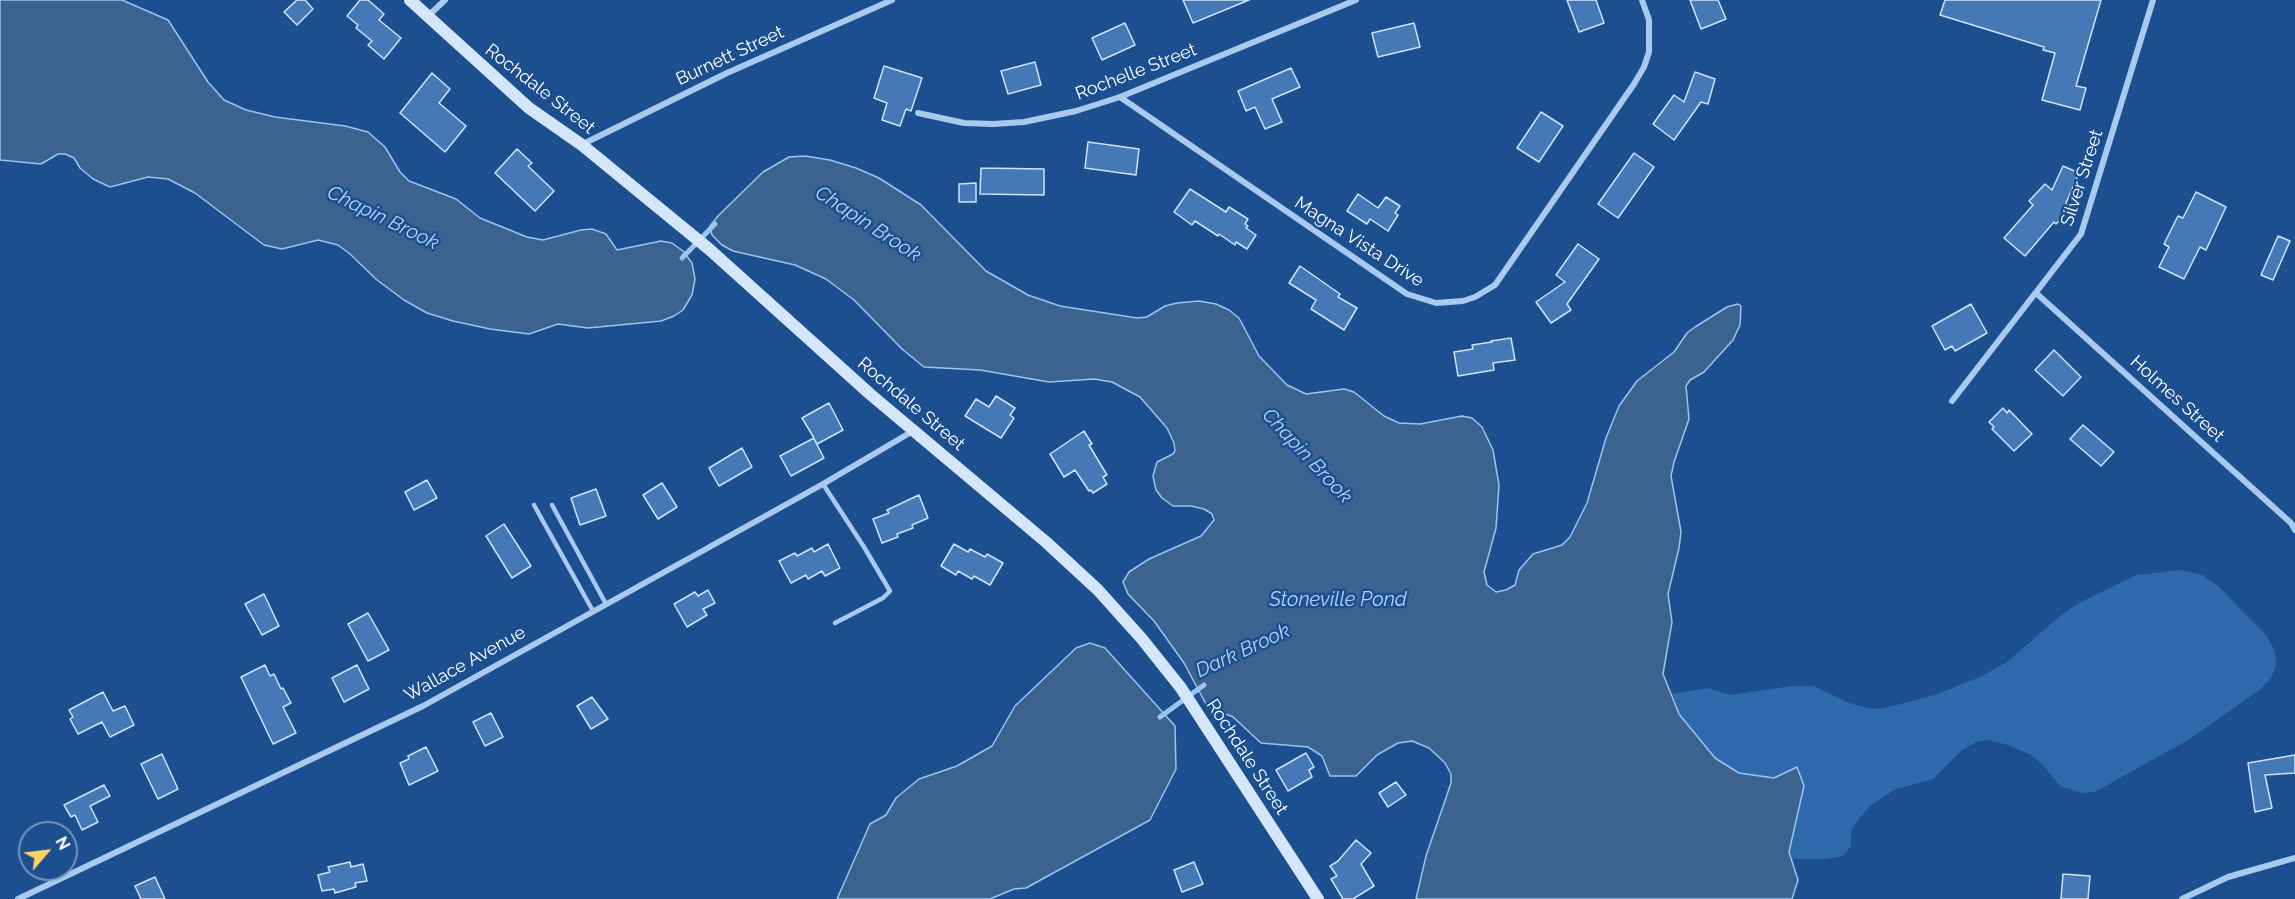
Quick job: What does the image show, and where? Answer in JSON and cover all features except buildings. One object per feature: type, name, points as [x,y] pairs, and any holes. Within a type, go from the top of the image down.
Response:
[{"type":"street","name":"Rochdale Street","points":[[410,0],[529,108],[582,145],[709,249],[870,394],[1046,542],[1098,590],[1142,639],[1181,688],[1318,899]]},
{"type":"street","points":[[428,16],[445,0]]},
{"type":"street","name":"Burnett Street","points":[[582,145],[727,73],[892,0]]},
{"type":"street","name":"Rochelle Street","points":[[918,113],[964,123],[993,124],[1053,116],[1120,97],[1356,0]]},
{"type":"street","name":"Magna Vista Drive","points":[[1120,97],[1407,294],[1436,303],[1463,302],[1495,285],[1634,84],[1647,58],[1649,45],[1649,20],[1641,0]]},
{"type":"street","name":"Silver Street","points":[[1953,401],[2081,234],[2153,0]]},
{"type":"street","name":"Holmes Street","points":[[2036,293],[2291,522],[2295,530]]},
{"type":"street","name":"Wallace Avenue","points":[[18,899],[423,706],[823,484],[913,431]]},
{"type":"street","points":[[2182,899],[2228,878],[2295,858]]},
{"type":"lane","points":[[823,484],[890,591],[883,598],[835,623]]},
{"type":"lane","points":[[534,505],[593,611]]},
{"type":"lane","points":[[552,505],[606,604]]},
{"type":"shaded area","points":[[2181,570],[2202,575],[2217,585],[2266,635],[2275,651],[2276,665],[2271,678],[2258,691],[2188,740],[2095,792],[2081,793],[2060,786],[2041,763],[2031,755],[2008,745],[1987,740],[1976,742],[1962,750],[1933,779],[1894,790],[1870,806],[1854,825],[1851,831],[1851,846],[1843,856],[1827,859],[1792,859],[1789,852],[1804,786],[1797,767],[1775,778],[1739,773],[1715,758],[1679,714],[1671,694],[1708,688],[1730,695],[1792,686],[1814,686],[1849,703],[1881,709],[1935,695],[1980,677],[2007,662],[2060,616],[2079,603],[2136,575]]},
{"type":"water","points":[[0,0],[122,0],[168,20],[208,82],[224,100],[246,110],[275,117],[345,126],[368,132],[385,147],[400,172],[409,181],[456,199],[480,218],[527,237],[543,240],[592,229],[606,234],[617,250],[661,241],[672,243],[683,251],[692,263],[695,279],[692,295],[683,310],[661,321],[588,328],[558,324],[529,334],[490,329],[427,313],[404,300],[377,280],[338,245],[318,240],[282,249],[264,245],[195,193],[168,179],[148,177],[110,187],[93,179],[80,168],[74,158],[65,154],[58,154],[41,164],[0,160]]},
{"type":"water","name":"Stoneville Pond","points":[[805,156],[830,160],[879,178],[921,205],[986,271],[1028,295],[1060,306],[1137,318],[1147,317],[1165,306],[1177,303],[1199,301],[1216,304],[1239,318],[1259,356],[1287,385],[1306,394],[1344,389],[1354,392],[1384,416],[1399,423],[1420,424],[1462,416],[1472,418],[1482,427],[1493,450],[1499,485],[1496,528],[1484,572],[1487,585],[1496,592],[1515,585],[1519,570],[1533,554],[1562,545],[1570,537],[1587,503],[1606,438],[1619,406],[1637,381],[1674,352],[1687,333],[1695,327],[1727,307],[1738,304],[1741,306],[1740,325],[1733,340],[1704,372],[1690,380],[1686,386],[1689,419],[1671,476],[1681,532],[1668,594],[1672,622],[1663,674],[1679,714],[1715,758],[1739,773],[1774,778],[1797,767],[1804,786],[1789,852],[1798,880],[1792,899],[1416,899],[1426,856],[1451,783],[1451,774],[1445,763],[1429,748],[1412,741],[1398,743],[1377,755],[1356,776],[1330,776],[1322,756],[1308,747],[1261,743],[1233,717],[1207,706],[1184,663],[1154,621],[1128,594],[1123,582],[1129,572],[1149,559],[1201,536],[1214,520],[1212,514],[1204,509],[1173,506],[1156,490],[1153,476],[1157,462],[1173,454],[1174,443],[1167,428],[1140,397],[1112,382],[1094,379],[1049,382],[980,370],[924,367],[902,349],[854,300],[826,279],[795,265],[733,251],[722,245],[712,235],[710,226],[718,216],[763,172],[789,157]]},
{"type":"water","points":[[1090,643],[1105,648],[1175,726],[1176,769],[1150,820],[1026,888],[1014,889],[990,899],[837,899],[870,824],[886,815],[896,798],[919,779],[957,766],[992,746],[1015,706],[1076,648]]},
{"type":"waterway","name":"Chapin Brook","points":[[682,258],[715,224]]},
{"type":"waterway","name":"Dark Brook","points":[[1160,717],[1204,685]]}]
